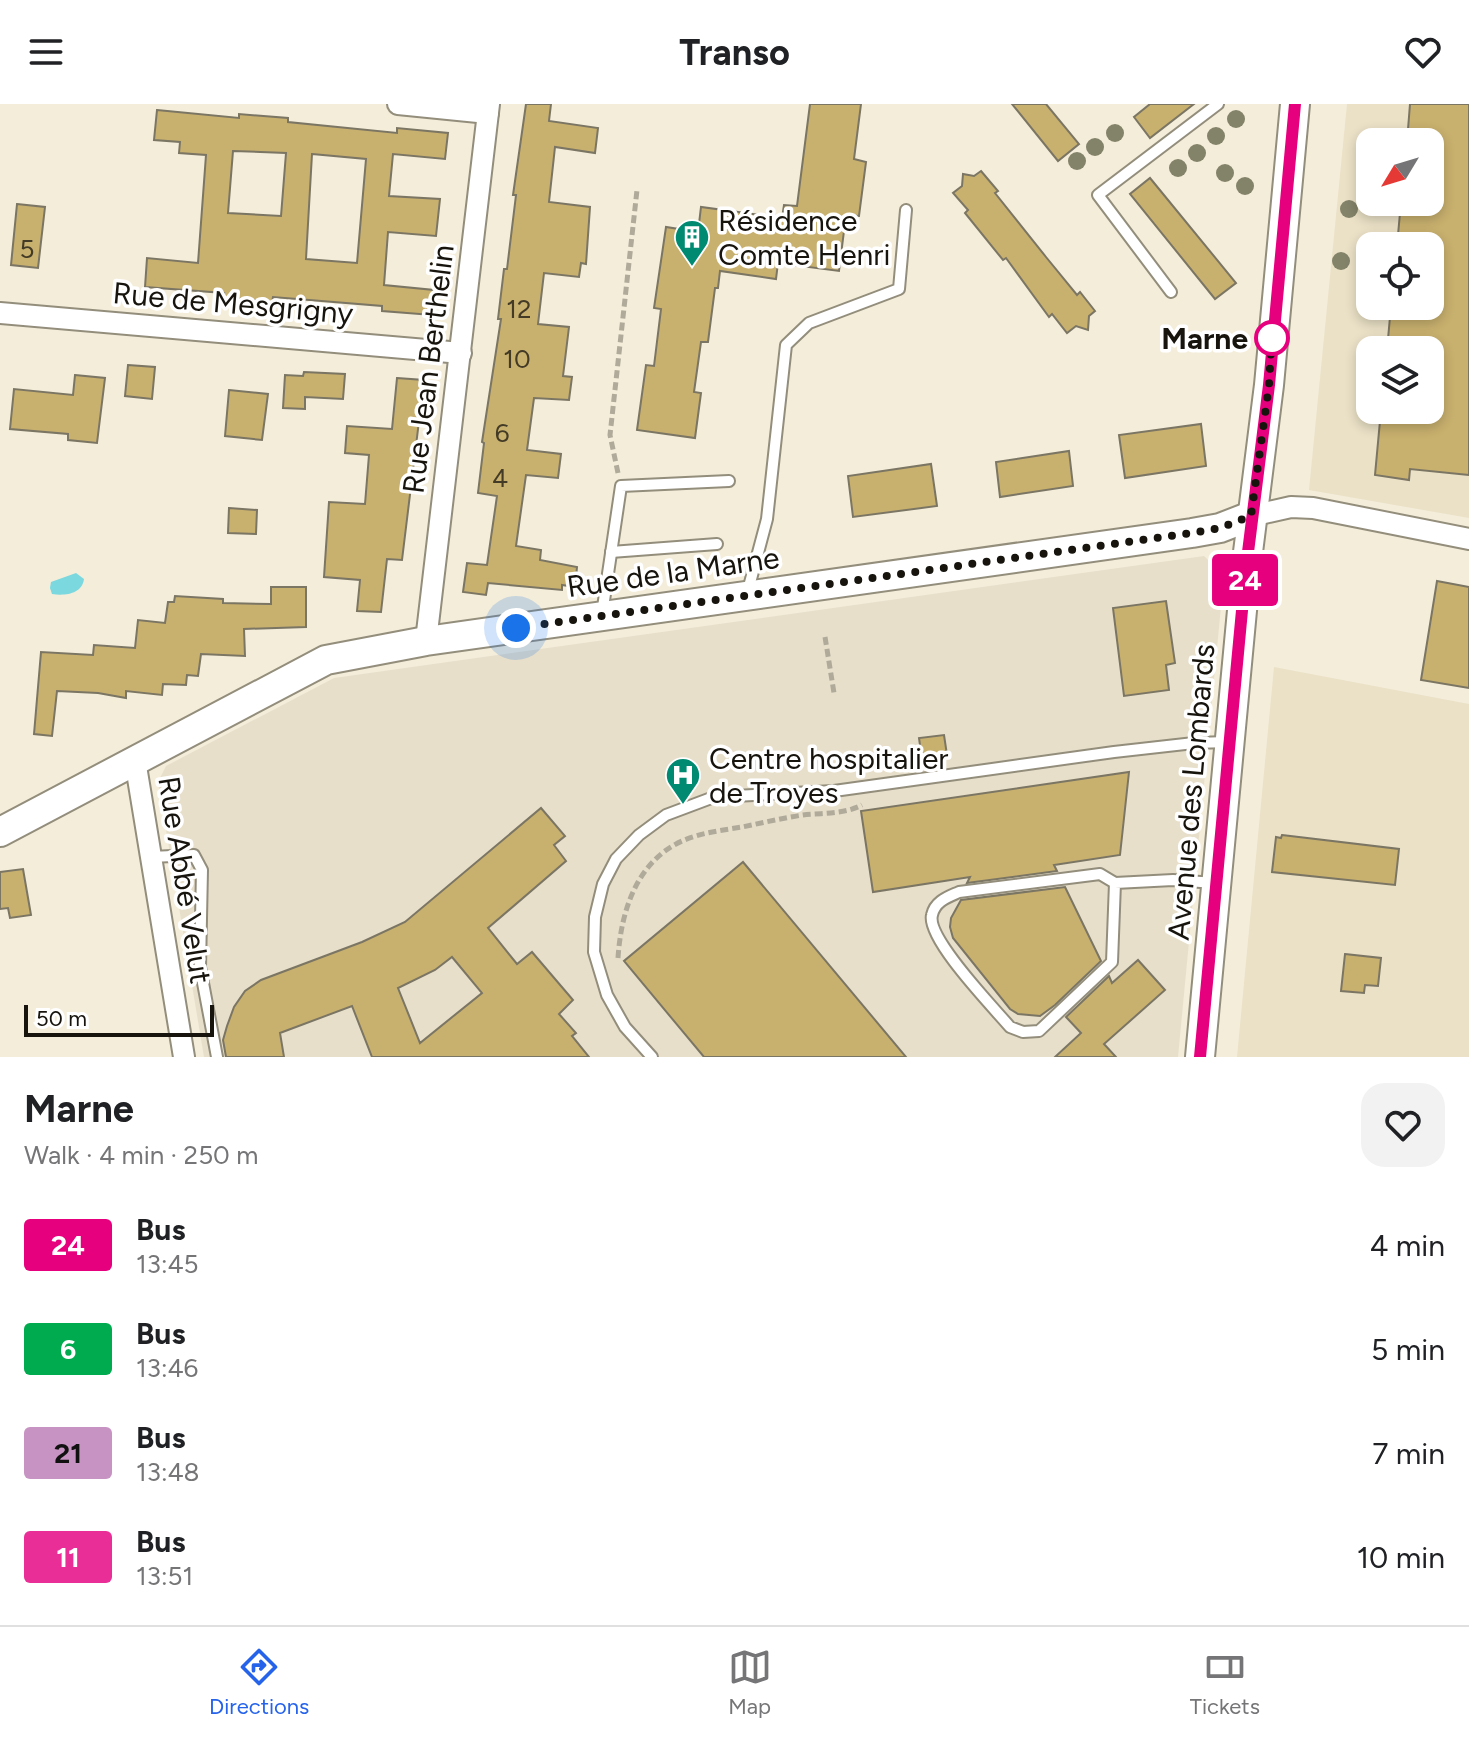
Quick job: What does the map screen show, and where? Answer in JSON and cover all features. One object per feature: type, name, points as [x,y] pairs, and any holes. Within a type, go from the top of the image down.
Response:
[{"type":"street","points":[[398,104],[488,109]]},
{"type":"street","name":"Avenue des Lombards","points":[[1200,1057],[1251,516],[1269,385],[1295,104]]},
{"type":"street","name":"Rue Jean Berthelin","points":[[426,641],[488,109]]},
{"type":"street","name":"Rue de Mesgrigny","points":[[0,313],[461,353]]},
{"type":"street","points":[[1251,516],[1291,507],[1313,508],[1469,539]]},
{"type":"street","name":"Rue de la Marne","points":[[0,832],[326,660],[426,641],[1192,533],[1220,528],[1251,516]]},
{"type":"street","name":"Rue Abbé Velut","points":[[135,760],[184,1057]]},
{"type":"lane","points":[[1171,292],[1098,195],[1218,104]]},
{"type":"lane","points":[[747,596],[767,519],[786,345],[809,323],[899,289],[906,210]]},
{"type":"lane","points":[[601,616],[621,486],[729,481]]},
{"type":"lane","points":[[611,552],[717,544]]},
{"type":"lane","points":[[652,1057],[625,1027],[607,995],[594,952],[595,917],[603,884],[616,859],[639,835],[666,815],[714,797],[834,791],[1114,752],[1230,742]]},
{"type":"lane","points":[[151,857],[194,855],[202,870],[200,967],[217,1057]]},
{"type":"lane","points":[[1115,883],[1112,962],[1039,1031],[1023,1032],[1010,1027],[932,931],[932,915],[941,900],[959,892],[1100,874],[1115,883],[1173,880],[1217,883]]},
{"type":"path","points":[[621,486],[610,435],[637,190]]},
{"type":"path","points":[[825,637],[834,693]]},
{"type":"path","points":[[618,958],[623,919],[636,883],[652,861],[682,841],[724,830],[804,815],[855,810],[875,804]]},
{"type":"shaded area","points":[[1347,104],[1469,104],[1469,518],[1309,490]]},
{"type":"shaded area","name":"Centre hospitalier de Troyes","points":[[1204,556],[1224,575],[1178,1057],[204,1057],[158,782],[166,766],[334,678]]},
{"type":"shaded area","points":[[1274,667],[1469,704],[1469,1057],[1237,1057]]},
{"type":"water","points":[[76,573],[84,579],[80,588],[67,594],[52,594],[51,582]]},
{"type":"building","points":[[526,104],[551,104],[549,121],[598,128],[595,153],[555,147],[549,202],[590,207],[586,264],[581,263],[579,277],[544,273],[538,324],[569,327],[563,376],[572,377],[569,400],[534,398],[527,450],[561,454],[558,478],[526,475],[516,546],[541,550],[540,560],[577,567],[575,587],[562,585],[562,590],[488,583],[486,595],[463,592],[467,563],[487,565],[497,496],[478,493]]},
{"type":"building","name":"Résidence Comte Henri","points":[[810,104],[861,104],[854,159],[866,162],[859,216],[846,215],[839,271],[778,263],[776,279],[720,271],[708,342],[701,342],[694,392],[701,393],[695,438],[637,430],[646,365],[654,366],[661,309],[654,308],[666,227],[698,232],[701,207],[782,218],[784,205],[797,206]]},
{"type":"building","points":[[1012,104],[1046,104],[1079,144],[1058,161]]},
{"type":"building","points":[[1150,104],[1194,104],[1150,138],[1134,117]]},
{"type":"building","points":[[1410,104],[1469,104],[1469,475],[1410,469],[1409,480],[1375,475],[1380,424],[1444,424],[1444,336],[1388,336],[1390,320],[1444,320],[1444,232],[1398,232],[1400,216],[1444,216],[1444,128],[1408,128]]},
{"type":"building","points":[[157,110],[239,118],[239,114],[288,118],[288,122],[397,133],[397,128],[448,133],[445,159],[393,154],[389,196],[440,199],[436,236],[388,232],[384,285],[434,290],[432,315],[382,311],[382,306],[273,297],[272,302],[223,297],[224,293],[145,287],[147,258],[198,263],[206,155],[179,153],[180,142],[154,140]],"holes":[[[233,151],[286,153],[281,216],[228,213]],[[312,154],[366,159],[357,263],[306,259]]]},
{"type":"building","points":[[981,171],[1046,257],[1077,295],[1080,292],[1095,311],[1089,316],[1088,330],[1076,326],[1067,333],[1052,314],[1049,317],[1006,258],[1003,260],[965,213],[968,210],[953,193],[962,186],[963,174],[974,176]]},
{"type":"building","points":[[1150,178],[1236,283],[1215,299],[1130,194]]},
{"type":"building","points":[[17,204],[45,207],[38,268],[11,265]]},
{"type":"building","points":[[128,365],[155,367],[152,399],[125,396]]},
{"type":"building","points":[[304,372],[345,374],[343,399],[305,397],[305,409],[283,408],[285,375],[303,376]]},
{"type":"building","points":[[75,375],[105,378],[97,443],[68,440],[68,434],[10,429],[14,389],[73,395]]},
{"type":"building","points":[[397,378],[424,380],[402,560],[387,559],[381,612],[357,611],[360,580],[324,577],[329,502],[365,504],[369,455],[345,453],[347,426],[392,429]]},
{"type":"building","points":[[229,390],[268,394],[262,440],[225,436]]},
{"type":"building","points":[[1201,424],[1206,466],[1125,478],[1119,435]]},
{"type":"building","points":[[1069,451],[1073,486],[1000,497],[996,462]]},
{"type":"building","points":[[931,464],[937,506],[853,517],[848,476]]},
{"type":"building","points":[[229,508],[257,510],[256,534],[228,533]]},
{"type":"building","points":[[1437,581],[1469,587],[1469,688],[1421,680]]},
{"type":"building","points":[[271,587],[306,587],[306,627],[244,629],[245,656],[201,654],[198,676],[187,675],[186,685],[163,684],[162,695],[126,691],[126,698],[57,691],[52,736],[34,734],[41,652],[93,655],[94,645],[135,648],[138,620],[165,623],[168,602],[174,602],[175,596],[223,599],[223,603],[271,604]]},
{"type":"building","points":[[1166,601],[1175,663],[1166,665],[1169,690],[1124,696],[1113,608]]},
{"type":"building","points":[[944,735],[947,755],[922,759],[919,738]]},
{"type":"building","points":[[1129,772],[1120,855],[1054,865],[1057,871],[967,883],[970,877],[873,892],[861,811]]},
{"type":"building","points":[[541,808],[565,836],[554,845],[566,861],[488,928],[517,964],[532,952],[573,1000],[559,1014],[576,1033],[572,1036],[589,1057],[372,1057],[352,1006],[280,1033],[284,1057],[226,1057],[223,1040],[227,1026],[234,1007],[245,991],[261,980],[362,942],[405,922]],"holes":[[[452,957],[482,993],[420,1043],[398,988],[435,970]]]},
{"type":"building","points":[[1282,835],[1399,849],[1395,885],[1272,872],[1276,837],[1281,838]]},
{"type":"building","points":[[743,862],[906,1057],[704,1057],[624,961]]},
{"type":"building","points":[[23,869],[31,915],[10,918],[8,908],[0,909],[0,872]]},
{"type":"building","points":[[1065,887],[1101,961],[1040,1016],[1018,1014],[1010,1009],[953,938],[951,918],[961,900]]},
{"type":"building","points":[[1345,954],[1381,958],[1378,986],[1365,985],[1364,993],[1341,991]]},
{"type":"building","points":[[1138,960],[1165,990],[1104,1044],[1116,1057],[1055,1057],[1081,1033],[1066,1017],[1109,976],[1112,983]]},
{"type":"bus line","name":"24","points":[[1200,1057],[1251,516],[1269,385],[1295,104]]},
{"type":"place","name":"Résidence Comte Henri","points":[[692,268]]},
{"type":"place","name":"Marne","points":[[1272,338]]},
{"type":"place","name":"Centre hospitalier de Troyes","points":[[683,806]]},
{"type":"route","points":[[516,628],[1220,528],[1251,516],[1269,385],[1272,333],[1272,338]]}]
